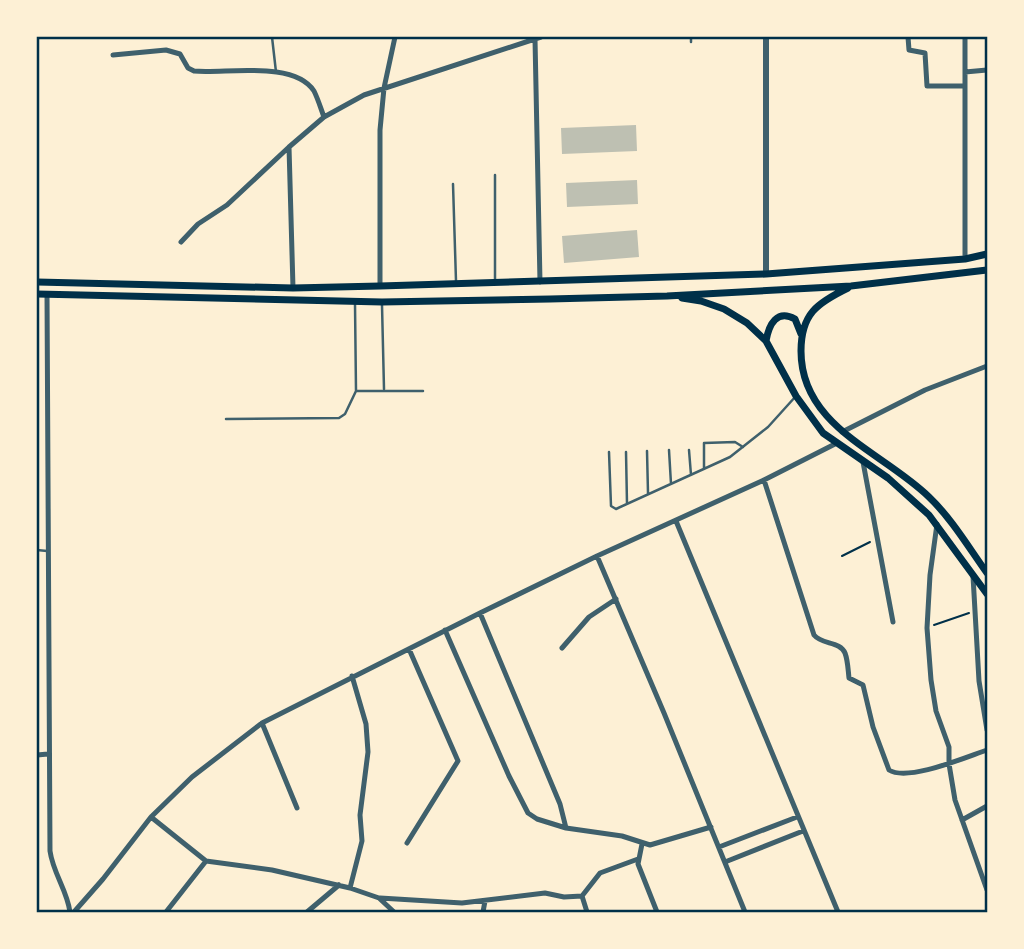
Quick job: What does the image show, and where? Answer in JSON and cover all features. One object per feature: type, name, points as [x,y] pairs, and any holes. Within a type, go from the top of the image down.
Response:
[{"type":"main road","points":[[37,282],[293,288],[540,282],[766,274],[965,259],[987,254]]},
{"type":"main road","points":[[37,294],[382,302],[667,296],[851,286],[987,270]]},
{"type":"main road","points":[[851,286],[817,305],[807,320],[802,337],[801,361],[809,392],[825,415],[842,432],[931,498],[987,573]]},
{"type":"main road","points":[[667,296],[701,301],[724,309],[747,323],[766,341],[796,396],[818,428],[835,443],[906,492],[937,524],[987,594]]},
{"type":"main road","points":[[766,341],[770,325],[780,315],[795,320],[802,337]]},
{"type":"street","points":[[380,286],[379,146],[384,88],[395,37]]},
{"type":"street","points":[[766,37],[766,274]]},
{"type":"street","points":[[908,37],[909,50],[925,53],[927,86],[964,86]]},
{"type":"street","points":[[965,37],[965,259]]},
{"type":"street","points":[[181,242],[198,224],[236,198],[324,117],[347,103],[384,88],[538,38],[540,282]]},
{"type":"street","points":[[113,55],[166,50],[180,54],[188,68],[194,71],[276,72],[307,84],[314,91],[324,117]]},
{"type":"street","points":[[965,72],[987,70]]},
{"type":"street","points":[[289,147],[293,288]]},
{"type":"street","points":[[47,294],[48,754],[51,861],[72,912],[103,879],[151,817],[192,776],[262,723],[445,630],[597,556],[764,480],[835,443]]},
{"type":"street","points":[[37,361],[46,358]]},
{"type":"street","points":[[842,432],[925,390],[987,366]]},
{"type":"street","points":[[863,462],[893,622]]},
{"type":"street","points":[[764,480],[814,635],[823,643],[841,648],[845,653],[849,678],[863,685],[873,727],[891,772],[903,773],[949,764],[987,750]]},
{"type":"street","points":[[37,501],[47,501]]},
{"type":"street","points":[[676,521],[838,912]]},
{"type":"street","points":[[937,524],[927,628],[931,680],[936,711],[949,747],[949,764],[956,800],[987,890]]},
{"type":"street","points":[[597,556],[745,912]]},
{"type":"street","points":[[974,575],[979,681],[987,730]]},
{"type":"street","points":[[562,648],[583,623],[616,599]]},
{"type":"street","points":[[480,613],[557,799],[566,828]]},
{"type":"street","points":[[445,630],[528,813],[537,819],[566,828],[629,838],[642,844],[657,843],[711,827]]},
{"type":"street","points":[[407,842],[458,761],[409,649]]},
{"type":"street","points":[[350,888],[362,841],[360,816],[368,752],[366,724],[352,676]]},
{"type":"street","points":[[262,723],[297,808]]},
{"type":"street","points":[[37,755],[48,754]]},
{"type":"street","points":[[962,820],[987,806]]},
{"type":"street","points":[[151,817],[206,861],[272,870],[339,885],[379,898],[452,903],[545,893],[582,897]]},
{"type":"street","points":[[719,847],[797,817]]},
{"type":"street","points":[[725,862],[803,831]]},
{"type":"street","points":[[642,844],[638,859],[639,870],[657,912]]},
{"type":"street","points":[[582,897],[600,873],[638,859]]},
{"type":"street","points":[[166,912],[206,861]]},
{"type":"street","points":[[307,912],[339,885]]},
{"type":"street","points":[[582,897],[587,912]]},
{"type":"street","points":[[379,898],[394,912]]},
{"type":"street","points":[[483,912],[485,901]]},
{"type":"lane","points":[[272,37],[276,72]]},
{"type":"lane","points":[[691,37],[691,43]]},
{"type":"lane","points":[[495,175],[495,283]]},
{"type":"lane","points":[[453,184],[456,284]]},
{"type":"lane","points":[[226,419],[339,418],[345,414],[356,391],[355,301]]},
{"type":"lane","points":[[382,302],[384,391]]},
{"type":"lane","points":[[356,391],[423,391]]},
{"type":"lane","points":[[609,452],[611,506],[616,509],[730,457],[768,427],[796,396]]},
{"type":"lane","points":[[704,469],[704,443],[734,442],[743,447]]},
{"type":"lane","points":[[669,450],[671,484]]},
{"type":"lane","points":[[689,450],[691,475]]},
{"type":"lane","points":[[647,451],[648,494]]},
{"type":"lane","points":[[626,452],[627,504]]},
{"type":"lane","points":[[37,551],[47,551]]},
{"type":"path","points":[[842,556],[877,538]]},
{"type":"path","points":[[927,628],[974,612]]},
{"type":"building","points":[[636,125],[637,151],[562,154],[561,128]]},
{"type":"building","points":[[637,180],[638,204],[567,207],[566,183]]},
{"type":"building","points":[[637,230],[639,257],[564,263],[562,236]]}]
